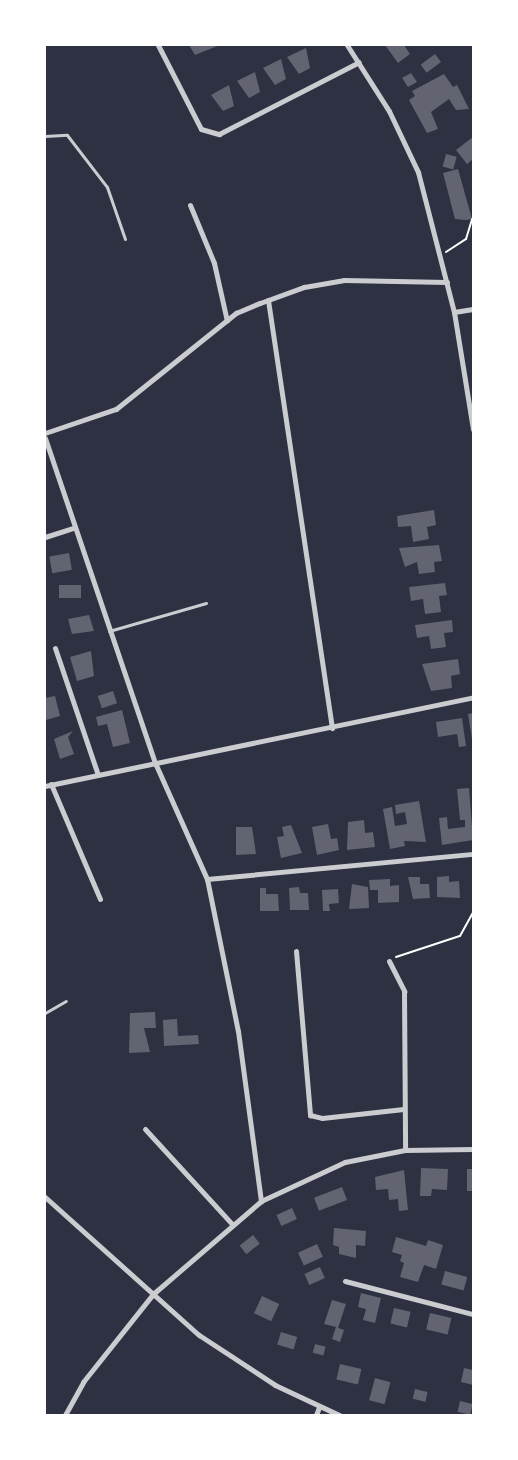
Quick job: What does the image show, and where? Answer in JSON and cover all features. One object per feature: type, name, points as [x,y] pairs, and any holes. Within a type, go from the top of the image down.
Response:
[{"type":"street","points":[[158,45],[201,129],[219,134],[359,62]]},
{"type":"street","points":[[347,45],[359,62],[418,172],[441,255],[454,312],[473,429]]},
{"type":"street","points":[[190,205],[214,263],[227,321]]},
{"type":"street","points":[[45,433],[116,409],[227,321],[268,300],[344,280],[447,282]]},
{"type":"street","points":[[268,300],[332,728]]},
{"type":"street","points":[[454,312],[473,308]]},
{"type":"street","points":[[45,438],[73,528],[156,765],[207,879],[238,1031],[261,1201]]},
{"type":"street","points":[[45,537],[73,528]]},
{"type":"street","points":[[55,648],[98,775]]},
{"type":"street","points":[[100,899],[48,785],[156,765],[473,697]]},
{"type":"street","points":[[207,879],[473,854]]},
{"type":"street","points":[[296,952],[310,1115],[322,1118],[404,1109]]},
{"type":"street","points":[[389,961],[404,991],[405,1150]]},
{"type":"street","points":[[145,1130],[232,1224]]},
{"type":"street","points":[[65,1415],[83,1382],[153,1294],[261,1201],[315,1172],[405,1150],[473,1148]]},
{"type":"street","points":[[45,1197],[199,1335],[275,1386],[339,1415]]},
{"type":"street","points":[[345,1281],[473,1314]]},
{"type":"street","points":[[316,1415],[319,1407]]},
{"type":"lane","points":[[45,136],[67,135],[106,187],[125,239]]},
{"type":"lane","points":[[108,631],[206,603]]},
{"type":"lane","points":[[45,1013],[66,1001]]},
{"type":"path","points":[[441,255],[466,239],[472,219]]},
{"type":"path","points":[[389,961],[460,936],[472,921],[473,913]]},
{"type":"building","points":[[189,45],[220,45],[195,55]]},
{"type":"building","points":[[385,45],[404,45],[410,54],[398,63]]},
{"type":"building","points":[[306,48],[310,68],[299,74],[287,57]]},
{"type":"building","points":[[435,54],[441,62],[427,73],[421,65]]},
{"type":"building","points":[[281,59],[286,79],[275,85],[263,68]]},
{"type":"building","points":[[255,72],[260,92],[249,98],[237,81]]},
{"type":"building","points":[[411,73],[417,82],[408,87],[402,78]]},
{"type":"building","points":[[444,74],[453,87],[457,85],[469,109],[456,110],[449,99],[431,112],[438,129],[427,133],[409,100],[415,96],[412,91]]},
{"type":"building","points":[[229,85],[234,106],[223,111],[211,95]]},
{"type":"building","points":[[473,137],[473,159],[467,164],[456,150]]},
{"type":"building","points":[[446,154],[457,157],[453,169],[443,167]]},
{"type":"building","points":[[458,169],[472,219],[455,219],[443,173]]},
{"type":"building","points":[[434,510],[436,525],[427,527],[429,539],[413,542],[411,526],[398,527],[397,516]]},
{"type":"building","points":[[439,545],[442,561],[434,562],[435,572],[419,574],[417,562],[405,567],[399,548]]},
{"type":"building","points":[[69,553],[72,570],[52,573],[49,556]]},
{"type":"building","points":[[445,583],[447,595],[439,596],[441,612],[425,614],[423,599],[411,601],[409,587]]},
{"type":"building","points":[[59,585],[81,585],[81,598],[59,598]]},
{"type":"building","points":[[89,615],[94,631],[72,634],[68,619]]},
{"type":"building","points":[[452,620],[453,632],[444,633],[446,647],[431,649],[429,636],[417,638],[415,625]]},
{"type":"building","points":[[91,651],[94,676],[77,681],[70,657]]},
{"type":"building","points":[[458,659],[460,674],[451,676],[452,688],[431,691],[422,664]]},
{"type":"building","points":[[113,691],[117,703],[102,708],[98,696]]},
{"type":"building","points":[[55,696],[60,716],[46,720],[45,698]]},
{"type":"building","points":[[122,710],[130,743],[113,747],[107,724],[98,726],[96,717]]},
{"type":"building","points":[[473,713],[473,739],[472,739],[468,714]]},
{"type":"building","points":[[462,718],[466,746],[459,747],[457,734],[438,737],[436,722]]},
{"type":"building","points":[[73,731],[68,737],[74,754],[60,759],[54,739]]},
{"type":"building","points":[[469,788],[473,840],[442,845],[439,818],[447,817],[448,829],[465,827],[465,820],[460,820],[457,789]]},
{"type":"building","points":[[419,801],[426,842],[404,841],[405,846],[390,849],[383,809],[392,807],[395,826],[407,824],[405,812],[396,814],[395,805]]},
{"type":"building","points":[[364,820],[365,833],[373,832],[375,847],[347,850],[348,822]]},
{"type":"building","points":[[328,824],[331,839],[337,838],[339,850],[317,855],[312,827]]},
{"type":"building","points":[[291,825],[302,853],[281,858],[277,837],[284,836],[282,827]]},
{"type":"building","points":[[236,827],[252,827],[256,854],[236,855]]},
{"type":"building","points":[[449,876],[449,882],[459,881],[460,898],[437,897],[437,877]]},
{"type":"building","points":[[408,877],[420,877],[420,884],[429,884],[430,898],[413,899]]},
{"type":"building","points":[[390,879],[390,886],[399,885],[399,902],[378,903],[378,890],[370,890],[369,880]]},
{"type":"building","points":[[352,884],[368,887],[369,908],[349,909]]},
{"type":"building","points":[[299,887],[300,893],[308,893],[309,910],[290,910],[289,888]]},
{"type":"building","points":[[260,888],[266,888],[266,894],[278,894],[279,911],[260,911]]},
{"type":"building","points":[[338,889],[339,903],[329,904],[330,911],[323,911],[322,890]]},
{"type":"building","points":[[155,1012],[156,1028],[144,1028],[150,1052],[129,1053],[130,1013]]},
{"type":"building","points":[[177,1019],[178,1036],[198,1035],[199,1044],[164,1046],[163,1020]]},
{"type":"building","points":[[421,1168],[448,1169],[447,1190],[432,1189],[431,1196],[420,1196]]},
{"type":"building","points":[[467,1169],[473,1169],[473,1191],[467,1191]]},
{"type":"building","points":[[404,1170],[408,1210],[399,1211],[398,1199],[389,1200],[388,1189],[376,1190],[375,1177]]},
{"type":"building","points":[[342,1187],[347,1200],[319,1211],[314,1198]]},
{"type":"building","points":[[292,1208],[297,1219],[281,1226],[276,1215]]},
{"type":"building","points":[[334,1228],[366,1231],[365,1246],[356,1245],[356,1258],[339,1254],[339,1247],[333,1245]]},
{"type":"building","points":[[253,1235],[260,1244],[246,1254],[240,1245]]},
{"type":"building","points":[[396,1237],[426,1246],[428,1240],[443,1245],[436,1269],[424,1265],[418,1282],[400,1277],[404,1263],[400,1261],[402,1255],[392,1252]]},
{"type":"building","points":[[317,1244],[323,1257],[304,1266],[298,1253]]},
{"type":"building","points":[[320,1267],[325,1278],[309,1285],[304,1274]]},
{"type":"building","points":[[445,1271],[467,1277],[464,1290],[441,1285]]},
{"type":"building","points":[[361,1293],[381,1298],[375,1323],[363,1320],[366,1309],[358,1307]]},
{"type":"building","points":[[262,1296],[279,1304],[271,1321],[254,1313]]},
{"type":"building","points":[[332,1300],[346,1304],[338,1328],[344,1330],[340,1342],[332,1339],[336,1327],[324,1324]]},
{"type":"building","points":[[394,1308],[411,1312],[407,1327],[390,1324]]},
{"type":"building","points":[[430,1313],[451,1318],[448,1335],[426,1330]]},
{"type":"building","points":[[281,1332],[297,1337],[293,1349],[277,1344]]},
{"type":"building","points":[[315,1344],[326,1347],[323,1356],[313,1353]]},
{"type":"building","points":[[340,1364],[361,1369],[358,1385],[336,1380]]},
{"type":"building","points":[[464,1368],[473,1370],[473,1385],[461,1382]]},
{"type":"building","points":[[375,1378],[390,1382],[385,1404],[369,1400]]},
{"type":"building","points":[[415,1389],[428,1392],[425,1402],[413,1399]]},
{"type":"building","points":[[460,1401],[473,1404],[470,1415],[458,1412]]}]
